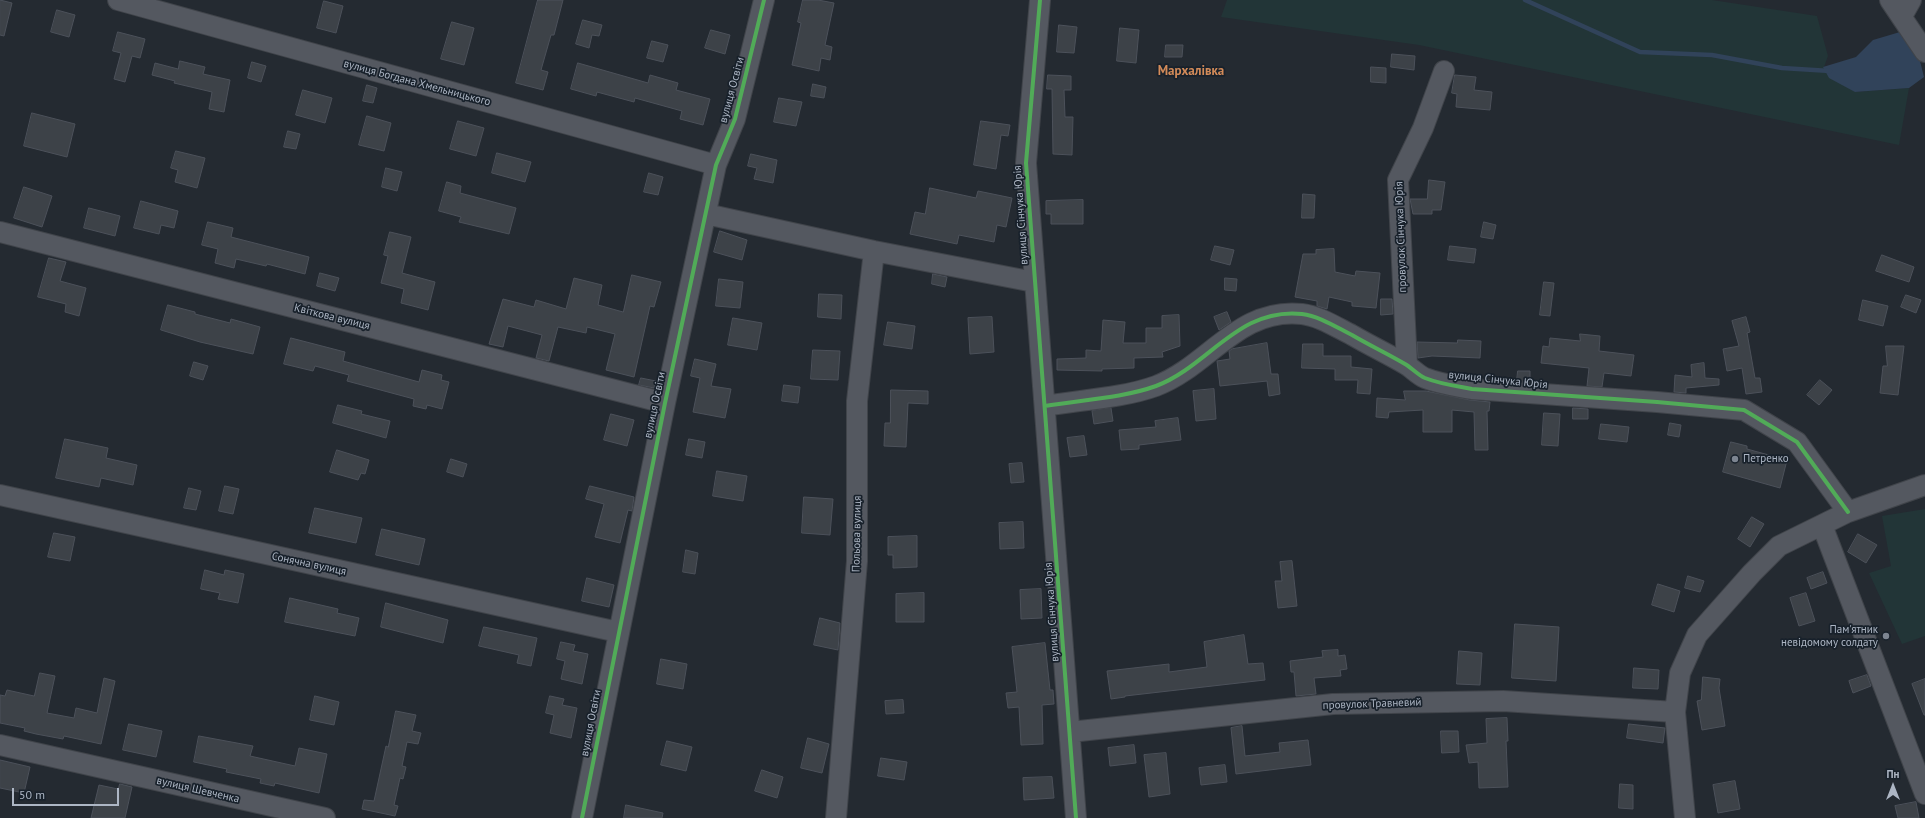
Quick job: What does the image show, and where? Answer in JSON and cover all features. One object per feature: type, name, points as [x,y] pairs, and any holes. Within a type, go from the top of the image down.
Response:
[{"type":"street","name":"вулиця Богдана Хмельницького","points":[[118,0],[716,165]]},
{"type":"street","name":"вулиця Освіти","points":[[582,818],[618,632],[716,165],[735,119],[764,0]]},
{"type":"street","name":"вулиця Сінчука Юрія","points":[[1040,0],[1026,163],[1076,818]]},
{"type":"street","points":[[1890,0],[1907,8],[1925,52]]},
{"type":"street","name":"провулок Сінчука Юрія","points":[[1407,365],[1398,180],[1423,128],[1444,71]]},
{"type":"street","points":[[706,214],[874,251],[1034,282]]},
{"type":"street","name":"Квіткова вулиця","points":[[0,232],[665,403]]},
{"type":"street","name":"Польова вулиця","points":[[836,818],[857,561],[857,401],[874,251]]},
{"type":"street","name":"вулиця Сінчука Юрія","points":[[1045,406],[1128,393],[1156,386],[1177,374],[1245,325],[1269,315],[1285,312],[1304,314],[1323,320],[1407,365],[1424,378],[1447,385],[1472,389],[1657,402],[1744,410],[1797,442],[1848,512]]},
{"type":"street","points":[[1684,818],[1675,712],[1680,673],[1697,634],[1752,573],[1779,546],[1848,512],[1925,484]]},
{"type":"street","name":"Сонячна вулиця","points":[[0,496],[618,632]]},
{"type":"street","points":[[1822,525],[1925,794]]},
{"type":"street","name":"провулок Травневий","points":[[1070,732],[1332,704],[1503,701],[1675,712]]},
{"type":"street","name":"вулиця Шевченка","points":[[0,745],[325,818]]},
{"type":"shaded area","points":[[1227,0],[1712,0],[1817,16],[1828,56],[1824,67],[1855,92],[1909,88],[1899,145],[1419,45],[1221,17]]},
{"type":"shaded area","points":[[1925,509],[1925,636],[1902,644],[1869,573],[1891,566],[1882,516]]},
{"type":"water","points":[[1900,32],[1917,49],[1924,77],[1909,88],[1855,92],[1829,78],[1823,67],[1856,57],[1873,40]]},
{"type":"building","points":[[0,0],[12,3],[4,36],[0,35]]},
{"type":"building","points":[[538,0],[563,0],[554,35],[551,35],[541,70],[548,72],[543,90],[516,83]]},
{"type":"building","points":[[803,0],[818,0],[834,3],[825,45],[832,47],[830,60],[821,58],[819,71],[792,65],[801,23],[798,22]]},
{"type":"building","points":[[324,1],[343,6],[336,33],[317,28]]},
{"type":"building","points":[[57,10],[75,15],[69,37],[51,32]]},
{"type":"building","points":[[583,20],[602,25],[599,36],[592,35],[589,48],[576,44]]},
{"type":"building","points":[[452,22],[474,28],[464,65],[441,59]]},
{"type":"building","points":[[1059,25],[1077,27],[1074,53],[1057,52]]},
{"type":"building","points":[[1120,28],[1139,30],[1136,63],[1117,61]]},
{"type":"building","points":[[711,30],[730,35],[725,54],[705,48]]},
{"type":"building","points":[[118,32],[145,39],[140,58],[132,56],[125,82],[114,79],[121,53],[113,51]]},
{"type":"building","points":[[652,41],[668,45],[663,62],[647,58]]},
{"type":"building","points":[[1166,45],[1183,45],[1182,57],[1165,57]]},
{"type":"building","points":[[1392,54],[1415,56],[1414,70],[1391,67]]},
{"type":"building","points":[[180,61],[205,67],[203,74],[230,80],[224,112],[209,109],[212,92],[174,83],[175,81],[152,75],[155,63],[178,69]]},
{"type":"building","points":[[252,62],[266,66],[261,82],[248,78]]},
{"type":"building","points":[[578,63],[648,83],[650,75],[678,83],[676,90],[710,99],[703,125],[680,119],[682,111],[635,98],[634,102],[597,92],[596,96],[571,89]]},
{"type":"building","points":[[1371,67],[1386,68],[1386,83],[1371,82]]},
{"type":"building","points":[[1048,75],[1071,76],[1071,90],[1064,90],[1065,117],[1073,117],[1072,155],[1053,154],[1052,89],[1047,89]]},
{"type":"building","points":[[1455,75],[1476,77],[1474,90],[1492,92],[1490,110],[1456,107],[1457,94],[1452,93]]},
{"type":"building","points":[[813,84],[826,87],[824,98],[811,96]]},
{"type":"building","points":[[367,85],[377,88],[373,103],[363,101]]},
{"type":"building","points":[[303,90],[332,98],[325,123],[296,115]]},
{"type":"building","points":[[779,98],[802,102],[796,126],[774,122]]},
{"type":"building","points":[[32,113],[75,124],[67,157],[24,146]]},
{"type":"building","points":[[367,116],[391,123],[384,151],[359,145]]},
{"type":"building","points":[[458,121],[484,128],[476,156],[450,149]]},
{"type":"building","points":[[981,121],[1010,125],[1008,136],[1001,135],[996,169],[974,165]]},
{"type":"building","points":[[288,131],[300,134],[296,149],[284,147]]},
{"type":"building","points":[[176,151],[205,158],[197,188],[175,182],[178,170],[171,168]]},
{"type":"building","points":[[497,153],[531,162],[525,182],[492,173]]},
{"type":"building","points":[[751,154],[777,160],[773,183],[754,179],[757,168],[748,166]]},
{"type":"building","points":[[386,168],[402,172],[397,191],[382,187]]},
{"type":"building","points":[[649,173],[663,177],[658,195],[644,192]]},
{"type":"building","points":[[1429,180],[1445,182],[1441,210],[1432,210],[1432,214],[1413,214],[1410,199],[1427,199]]},
{"type":"building","points":[[447,182],[461,186],[460,193],[516,208],[509,234],[459,222],[461,217],[439,211]]},
{"type":"building","points":[[24,187],[52,196],[42,227],[14,218]]},
{"type":"building","points":[[930,188],[976,198],[978,191],[1012,198],[1006,227],[997,225],[994,242],[959,235],[957,244],[910,234],[915,212],[925,214]]},
{"type":"building","points":[[1303,194],[1315,195],[1314,218],[1302,218]]},
{"type":"building","points":[[1083,200],[1083,224],[1051,224],[1051,214],[1046,214],[1046,201]]},
{"type":"building","points":[[141,201],[178,211],[174,228],[161,225],[159,234],[134,228]]},
{"type":"building","points":[[89,208],[120,216],[115,236],[84,228]]},
{"type":"building","points":[[208,222],[233,228],[231,237],[309,257],[305,274],[267,264],[266,266],[236,259],[234,268],[215,263],[218,249],[202,245]]},
{"type":"building","points":[[1484,222],[1496,225],[1493,239],[1481,237]]},
{"type":"building","points":[[720,231],[747,240],[742,260],[714,252]]},
{"type":"building","points":[[390,232],[411,237],[402,273],[435,282],[428,310],[401,303],[404,289],[381,283],[388,256],[384,255]]},
{"type":"building","points":[[1215,246],[1234,250],[1230,265],[1211,260]]},
{"type":"building","points":[[1450,246],[1476,249],[1474,263],[1448,260]]},
{"type":"building","points":[[1334,249],[1335,272],[1355,276],[1356,271],[1380,273],[1376,308],[1352,306],[1352,302],[1329,297],[1327,309],[1317,306],[1317,301],[1295,297],[1303,254],[1316,254],[1316,250]]},
{"type":"building","points":[[1882,255],[1914,267],[1909,282],[1876,271]]},
{"type":"building","points":[[49,258],[66,262],[60,281],[86,288],[79,316],[65,312],[66,304],[38,297]]},
{"type":"building","points":[[320,273],[339,278],[335,291],[317,286]]},
{"type":"building","points":[[933,274],[947,277],[945,287],[932,284]]},
{"type":"building","points":[[632,275],[661,282],[654,307],[650,306],[634,377],[606,370],[615,334],[587,327],[586,333],[558,327],[549,361],[536,358],[542,335],[508,326],[503,347],[489,344],[503,299],[534,307],[536,300],[566,309],[574,278],[602,285],[598,305],[623,312]]},
{"type":"building","points":[[1225,278],[1237,279],[1236,291],[1225,290]]},
{"type":"building","points":[[719,279],[743,282],[740,308],[716,306]]},
{"type":"building","points":[[1544,282],[1554,283],[1550,316],[1540,315]]},
{"type":"building","points":[[819,294],[842,295],[841,319],[818,317]]},
{"type":"building","points":[[1906,295],[1921,300],[1916,313],[1901,307]]},
{"type":"building","points":[[1381,299],[1392,299],[1393,314],[1381,315]]},
{"type":"building","points":[[1863,300],[1888,306],[1883,326],[1859,320]]},
{"type":"building","points":[[168,305],[230,323],[231,319],[260,327],[253,354],[200,342],[161,330]]},
{"type":"building","points":[[1227,312],[1231,322],[1219,330],[1214,317]]},
{"type":"building","points":[[1179,315],[1180,346],[1162,352],[1163,357],[1134,358],[1134,368],[1102,369],[1102,371],[1057,370],[1057,359],[1086,358],[1086,350],[1101,351],[1103,320],[1125,322],[1123,343],[1146,343],[1146,328],[1162,328],[1162,316]]},
{"type":"building","points":[[992,317],[994,352],[970,354],[968,318]]},
{"type":"building","points":[[1746,317],[1750,332],[1747,333],[1755,378],[1760,378],[1762,392],[1746,394],[1742,368],[1727,371],[1723,349],[1739,346],[1732,321]]},
{"type":"building","points":[[733,318],[762,323],[757,350],[728,345]]},
{"type":"building","points":[[888,322],[915,326],[912,349],[884,345]]},
{"type":"building","points":[[1580,334],[1600,336],[1599,351],[1634,355],[1631,376],[1604,373],[1602,387],[1587,386],[1589,368],[1541,363],[1543,346],[1549,347],[1550,338],[1580,341]]},
{"type":"building","points":[[291,338],[345,352],[343,361],[419,382],[422,370],[442,375],[441,380],[449,382],[442,409],[427,405],[426,409],[413,406],[414,399],[347,381],[349,375],[315,366],[313,371],[284,364]]},
{"type":"building","points":[[1458,340],[1481,341],[1480,358],[1432,356],[1418,358],[1417,342],[1457,343]]},
{"type":"building","points":[[1267,343],[1271,374],[1278,374],[1280,394],[1269,396],[1267,381],[1220,386],[1217,361],[1230,359],[1229,351],[1232,349]]},
{"type":"building","points":[[1303,344],[1323,344],[1323,356],[1351,356],[1351,367],[1372,369],[1370,394],[1357,393],[1358,380],[1335,380],[1335,369],[1302,368]]},
{"type":"building","points":[[1886,346],[1904,346],[1898,395],[1880,393],[1883,366],[1887,366]]},
{"type":"building","points":[[813,350],[840,351],[838,380],[811,379]]},
{"type":"building","points":[[695,359],[716,364],[711,386],[731,389],[725,418],[693,412],[700,378],[691,376]]},
{"type":"building","points":[[194,362],[208,366],[203,380],[190,376]]},
{"type":"building","points":[[1704,363],[1705,378],[1719,379],[1719,385],[1686,388],[1686,393],[1674,392],[1675,375],[1692,377],[1691,365]]},
{"type":"building","points":[[1518,371],[1530,371],[1530,382],[1517,381]]},
{"type":"building","points":[[641,378],[656,381],[654,388],[639,385]]},
{"type":"building","points":[[1820,380],[1832,390],[1819,405],[1807,395]]},
{"type":"building","points":[[784,385],[800,387],[798,403],[782,401]]},
{"type":"building","points":[[1214,389],[1216,419],[1196,421],[1193,391]]},
{"type":"building","points":[[891,390],[928,391],[928,404],[908,403],[906,447],[884,446],[885,423],[890,423]]},
{"type":"building","points":[[1404,391],[1426,391],[1470,400],[1490,402],[1489,411],[1487,411],[1488,450],[1475,450],[1474,412],[1452,410],[1452,432],[1423,432],[1423,410],[1389,412],[1388,418],[1376,417],[1377,398],[1405,400]]},
{"type":"building","points":[[338,405],[362,411],[361,414],[390,421],[386,438],[333,423]]},
{"type":"building","points":[[1111,408],[1113,421],[1094,424],[1092,411]]},
{"type":"building","points":[[1573,408],[1588,409],[1588,419],[1573,419]]},
{"type":"building","points":[[1544,413],[1560,414],[1558,446],[1542,445]]},
{"type":"building","points":[[611,414],[634,420],[627,446],[604,440]]},
{"type":"building","points":[[1178,418],[1181,440],[1139,445],[1139,449],[1121,450],[1119,430],[1156,427],[1155,421]]},
{"type":"building","points":[[1670,423],[1681,425],[1679,437],[1668,435]]},
{"type":"building","points":[[1601,424],[1629,427],[1627,442],[1599,439]]},
{"type":"building","points":[[1084,436],[1087,455],[1070,457],[1067,438]]},
{"type":"building","points":[[65,439],[108,448],[106,458],[137,465],[133,485],[101,478],[99,487],[56,478]]},
{"type":"building","points":[[689,439],[705,442],[702,458],[686,455]]},
{"type":"building","points":[[1731,442],[1747,446],[1747,449],[1787,460],[1780,488],[1723,472]]},
{"type":"building","points":[[337,450],[369,460],[365,474],[361,473],[358,480],[330,472]]},
{"type":"building","points":[[451,459],[467,464],[463,477],[447,472]]},
{"type":"building","points":[[1022,463],[1024,482],[1011,483],[1009,464]]},
{"type":"building","points":[[717,471],[747,476],[743,501],[713,496]]},
{"type":"building","points":[[225,486],[239,489],[233,514],[219,511]]},
{"type":"building","points":[[590,486],[634,497],[632,511],[628,510],[620,543],[595,537],[604,504],[586,499]]},
{"type":"building","points":[[189,488],[201,491],[196,510],[184,508]]},
{"type":"building","points":[[804,497],[833,499],[830,535],[802,533]]},
{"type":"building","points":[[315,508],[362,518],[356,543],[309,533]]},
{"type":"building","points":[[1752,517],[1764,524],[1750,547],[1738,539]]},
{"type":"building","points":[[1023,522],[1024,548],[1000,549],[999,523]]},
{"type":"building","points":[[382,529],[425,539],[419,565],[376,555]]},
{"type":"building","points":[[54,533],[75,537],[70,561],[48,557]]},
{"type":"building","points":[[1858,534],[1877,545],[1866,563],[1848,552]]},
{"type":"building","points":[[917,536],[917,567],[893,568],[893,555],[888,555],[888,537]]},
{"type":"building","points":[[686,550],[698,553],[695,574],[683,572]]},
{"type":"building","points":[[1292,561],[1297,606],[1278,608],[1275,581],[1282,581],[1280,562]]},
{"type":"building","points":[[205,570],[224,575],[225,570],[244,574],[238,603],[218,599],[220,593],[201,589]]},
{"type":"building","points":[[1823,572],[1827,583],[1811,589],[1807,578]]},
{"type":"building","points":[[1688,576],[1704,581],[1700,592],[1685,588]]},
{"type":"building","points":[[587,578],[614,585],[609,607],[582,601]]},
{"type":"building","points":[[1658,584],[1680,591],[1674,612],[1652,605]]},
{"type":"building","points":[[1041,589],[1042,618],[1021,619],[1020,590]]},
{"type":"building","points":[[924,593],[924,622],[896,622],[896,594]]},
{"type":"building","points":[[1806,593],[1815,621],[1799,626],[1790,598]]},
{"type":"building","points":[[290,598],[338,609],[337,613],[359,618],[355,636],[285,622]]},
{"type":"building","points":[[386,603],[448,620],[443,643],[381,627]]},
{"type":"building","points":[[820,618],[840,623],[838,650],[814,645]]},
{"type":"building","points":[[1515,624],[1559,627],[1556,681],[1512,678]]},
{"type":"building","points":[[484,627],[537,638],[531,666],[517,663],[519,655],[479,646]]},
{"type":"building","points":[[1244,635],[1248,664],[1263,663],[1265,680],[1125,696],[1111,699],[1107,671],[1169,664],[1169,672],[1207,667],[1204,642]]},
{"type":"building","points":[[561,642],[575,645],[573,651],[588,654],[582,684],[561,679],[565,661],[557,659]]},
{"type":"building","points":[[1045,643],[1050,690],[1053,690],[1054,704],[1042,705],[1043,744],[1021,745],[1019,707],[1008,708],[1006,693],[1017,692],[1012,647]]},
{"type":"building","points":[[1338,650],[1338,656],[1345,655],[1347,669],[1340,670],[1341,676],[1314,678],[1316,694],[1296,696],[1294,672],[1291,672],[1290,661],[1323,657],[1322,651]]},
{"type":"building","points":[[1459,651],[1482,653],[1480,685],[1457,684]]},
{"type":"building","points":[[661,659],[687,664],[683,689],[657,684]]},
{"type":"building","points":[[1634,668],[1659,670],[1658,689],[1633,688]]},
{"type":"building","points":[[40,673],[55,676],[47,713],[74,718],[76,708],[97,713],[104,678],[115,681],[101,744],[64,736],[63,739],[36,734],[24,731],[25,728],[0,723],[0,695],[5,696],[7,690],[34,696]]},
{"type":"building","points":[[1867,675],[1871,686],[1853,693],[1849,681]]},
{"type":"building","points":[[1703,677],[1720,679],[1719,688],[1725,726],[1702,730],[1697,701],[1701,700]]},
{"type":"building","points":[[1925,679],[1925,715],[1924,715],[1912,684]]},
{"type":"building","points":[[315,696],[339,702],[334,725],[310,720]]},
{"type":"building","points":[[550,696],[564,699],[562,705],[577,708],[571,738],[550,733],[554,715],[546,713]]},
{"type":"building","points":[[903,700],[904,713],[886,714],[885,701]]},
{"type":"building","points":[[396,711],[416,715],[412,731],[421,733],[418,744],[407,742],[402,766],[406,767],[403,779],[400,778],[394,805],[398,806],[395,816],[362,809],[364,800],[374,801],[386,746],[388,747]]},
{"type":"building","points":[[1507,718],[1508,741],[1506,741],[1508,787],[1479,788],[1478,762],[1469,763],[1466,745],[1487,743],[1486,719]]},
{"type":"building","points":[[129,724],[162,731],[156,757],[123,750]]},
{"type":"building","points":[[1629,724],[1665,728],[1663,743],[1627,738]]},
{"type":"building","points":[[1242,726],[1245,756],[1280,752],[1279,743],[1308,740],[1311,765],[1236,774],[1231,728]]},
{"type":"building","points":[[1441,731],[1458,731],[1459,752],[1442,753]]},
{"type":"building","points":[[199,736],[253,746],[250,756],[295,766],[299,748],[327,754],[319,793],[275,783],[274,786],[260,783],[261,779],[226,772],[227,769],[194,762]]},
{"type":"building","points":[[808,738],[829,744],[822,773],[801,768]]},
{"type":"building","points":[[667,741],[692,747],[686,771],[661,765]]},
{"type":"building","points":[[1134,745],[1136,763],[1110,766],[1108,748]]},
{"type":"building","points":[[1166,753],[1170,794],[1149,797],[1144,755]]},
{"type":"building","points":[[881,758],[907,762],[904,780],[878,776]]},
{"type":"building","points":[[0,760],[30,767],[24,793],[0,788]]},
{"type":"building","points":[[1225,765],[1227,782],[1201,785],[1199,768]]},
{"type":"building","points":[[762,770],[783,777],[777,798],[755,791]]},
{"type":"building","points":[[1052,777],[1054,798],[1024,800],[1023,778]]},
{"type":"building","points":[[1735,781],[1740,809],[1718,813],[1713,785]]},
{"type":"building","points":[[120,784],[132,787],[125,818],[91,818],[99,785],[118,789]]},
{"type":"building","points":[[1620,784],[1633,785],[1633,809],[1619,808]]},
{"type":"building","points":[[1916,802],[1919,818],[1898,818],[1895,806]]},
{"type":"building","points":[[626,805],[663,813],[662,818],[624,818]]},
{"type":"waterway","points":[[1525,0],[1640,52],[1712,55],[1782,68],[1830,71]]},
{"type":"cycle path","points":[[582,818],[665,403],[716,165],[735,119],[764,0]]},
{"type":"cycle path","points":[[1040,0],[1026,163],[1076,818]]},
{"type":"cycle path","points":[[1045,406],[1116,396],[1156,386],[1175,377],[1242,328],[1260,319],[1280,314],[1302,314],[1321,319],[1334,325],[1405,364],[1425,378],[1448,385],[1472,389],[1657,402],[1744,410],[1797,442],[1848,512]]},
{"type":"place","name":"Петренко","points":[[1735,459]]},
{"type":"place","name":"Пам'ятник невідомому солдату","points":[[1886,636]]},
{"type":"district","name":"Мархалівка","points":[[1191,71]]}]
